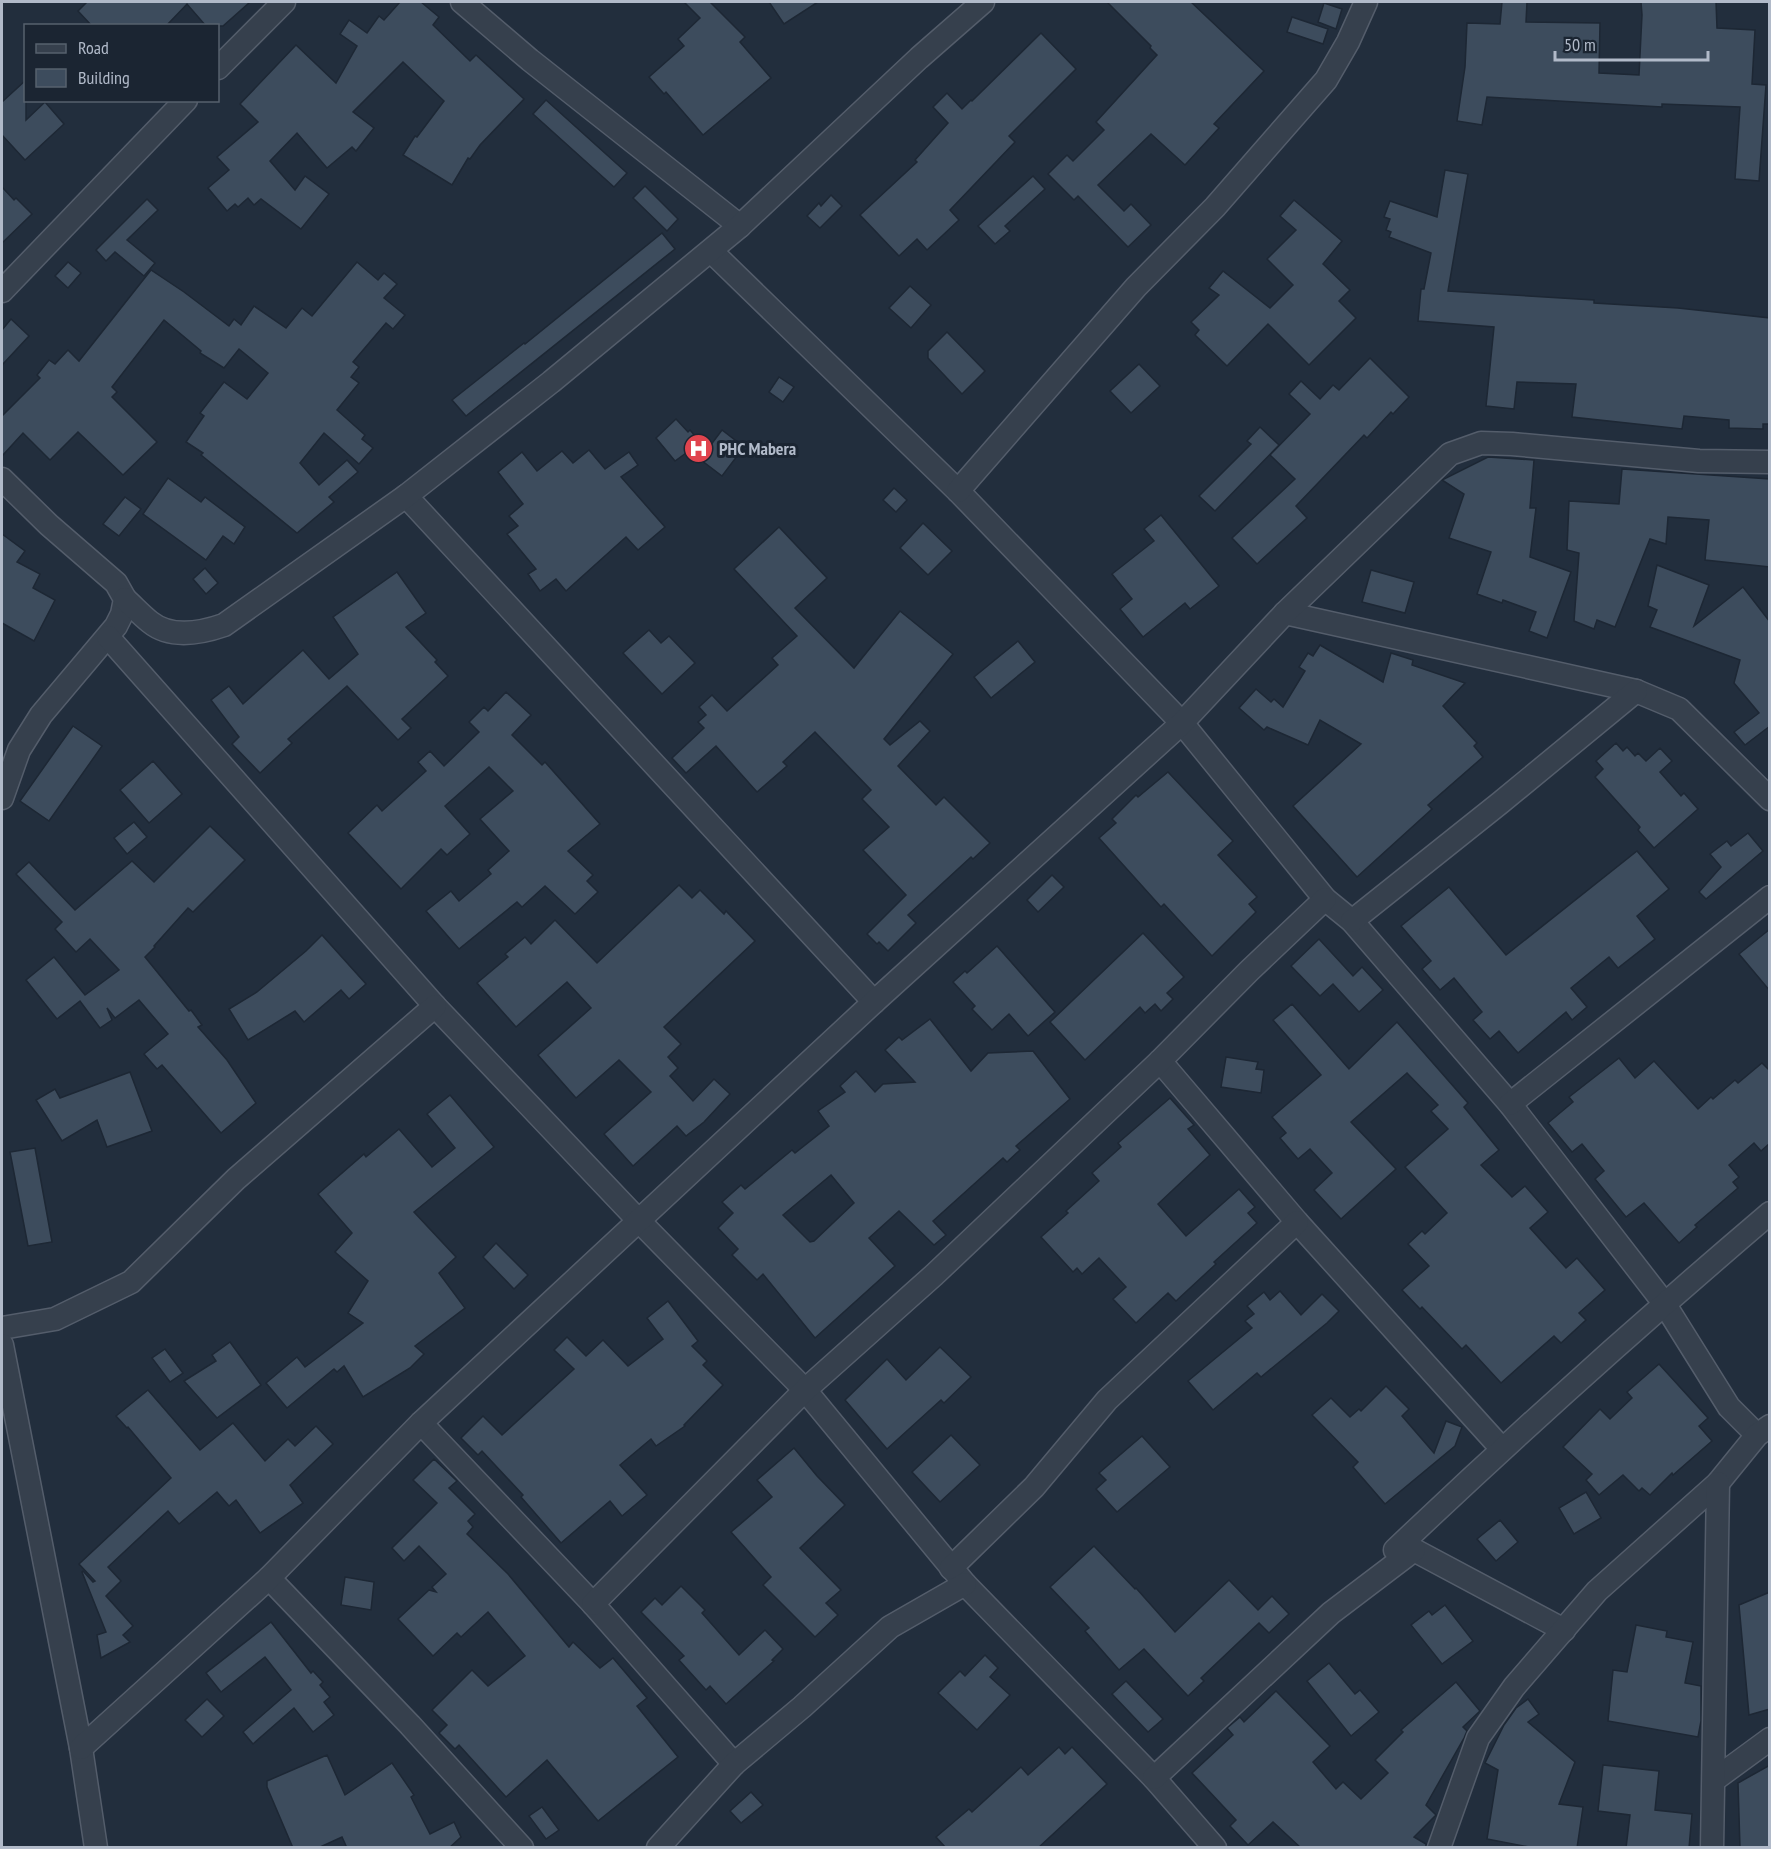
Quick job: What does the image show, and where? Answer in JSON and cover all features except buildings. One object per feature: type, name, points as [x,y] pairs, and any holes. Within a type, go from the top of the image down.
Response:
[{"type":"street","points":[[219,67],[284,2]]},
{"type":"street","points":[[462,2],[530,60],[740,226]]},
{"type":"street","points":[[2,479],[49,525],[116,583],[125,598],[152,624],[175,632],[200,633],[224,625],[406,496],[551,382],[740,226],[919,58],[983,2]]},
{"type":"street","points":[[958,491],[1136,287],[1215,207],[1326,80],[1348,42],[1366,2]]},
{"type":"street","points":[[2,291],[184,102]]},
{"type":"street","points":[[711,250],[958,491],[1182,723],[1325,899],[1352,921],[1510,1104],[1664,1303],[1729,1407],[1763,1431],[1718,1483],[1598,1591],[1514,1687],[1478,1738],[1439,1848]]},
{"type":"street","points":[[81,1748],[269,1578],[421,1423],[874,1002],[1182,723],[1285,613],[1450,454],[1481,443],[1699,461],[1770,462]]},
{"type":"street","points":[[406,496],[874,1002]]},
{"type":"street","points":[[2,798],[20,750],[41,715],[108,637],[122,614],[125,598]]},
{"type":"street","points":[[1285,613],[1636,691],[1679,709],[1770,799]]},
{"type":"street","points":[[108,637],[435,1006],[639,1221],[805,1389],[958,1576],[1154,1778],[1215,1848]]},
{"type":"street","points":[[1352,921],[1636,691]]},
{"type":"street","points":[[1510,1104],[1770,897]]},
{"type":"street","points":[[593,1604],[805,1389],[934,1275],[1160,1061],[1249,971],[1325,899]]},
{"type":"street","points":[[2,1328],[55,1319],[131,1282],[236,1179],[435,1006]]},
{"type":"street","points":[[1160,1061],[1297,1222],[1502,1449]]},
{"type":"street","points":[[1564,1630],[1414,1550],[1395,1550],[1502,1449],[1664,1303],[1770,1213]]},
{"type":"street","points":[[658,1848],[734,1764],[802,1707],[890,1627],[958,1576],[1107,1400],[1297,1222]]},
{"type":"street","points":[[2,1345],[81,1748],[96,1848]]},
{"type":"street","points":[[421,1423],[593,1604],[734,1764]]},
{"type":"street","points":[[1712,1848],[1718,1483]]},
{"type":"street","points":[[1154,1778],[1331,1613],[1414,1550]]},
{"type":"street","points":[[269,1578],[410,1725],[522,1848]]},
{"type":"street","points":[[1714,1780],[1770,1739]]},
{"type":"place","name":"PHC Mabera","points":[[698,449]]}]
